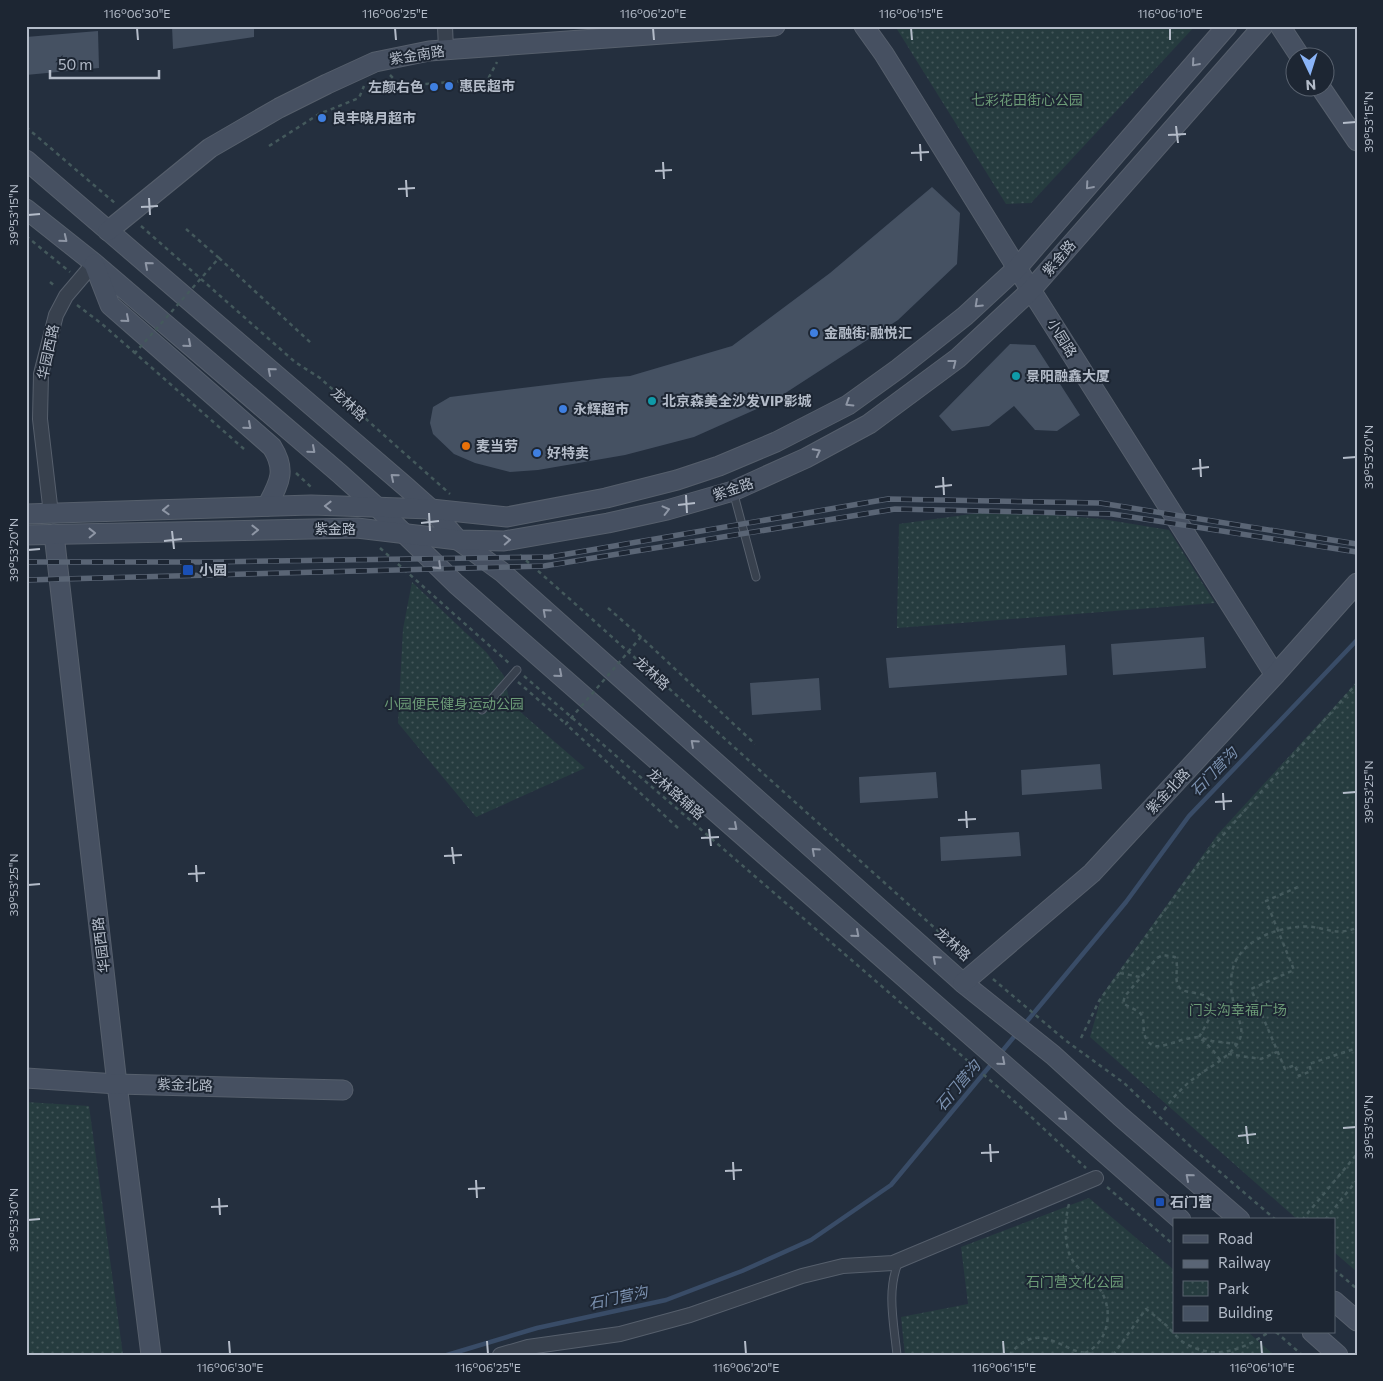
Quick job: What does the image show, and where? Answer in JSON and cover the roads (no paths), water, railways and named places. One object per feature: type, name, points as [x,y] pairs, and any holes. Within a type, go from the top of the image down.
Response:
[{"type":"main road","name":"紫金南路","points":[[108,231],[210,148],[279,108],[375,62],[430,51],[775,26]]},
{"type":"main road","name":"小园路","points":[[864,26],[884,54],[1275,675]]},
{"type":"main road","name":"紫金路","points":[[26,514],[268,506],[431,509],[507,516],[606,498],[677,480],[719,466],[776,442],[848,405],[898,369],[965,316],[1017,268],[1227,26]]},
{"type":"main road","name":"紫金路","points":[[26,535],[357,528],[458,540],[504,541],[608,523],[667,510],[733,491],[806,458],[870,424],[958,358],[1031,290],[1263,26]]},
{"type":"main road","points":[[1280,26],[1294,48]]},
{"type":"main road","points":[[1328,98],[1357,142]]},
{"type":"main road","name":"龙林路","points":[[26,160],[431,509],[458,540],[502,572],[963,983],[1053,1055],[1238,1218]]},
{"type":"main road","points":[[26,209],[94,263],[377,507],[456,584],[1179,1218]]},
{"type":"main road","points":[[94,263],[110,305],[272,447],[279,458],[281,469],[279,482],[268,506]]},
{"type":"main road","name":"华园西路","points":[[54,534],[117,1084],[151,1355]]},
{"type":"main road","name":"紫金北路","points":[[963,983],[1092,873],[1275,675],[1357,583]]},
{"type":"main road","name":"紫金北路","points":[[26,1078],[117,1084],[343,1090]]},
{"type":"main road","points":[[1336,1303],[1357,1321]]},
{"type":"main road","points":[[1314,1334],[1338,1355]]},
{"type":"street","points":[[445,26],[446,50]]},
{"type":"street","name":"华园西路","points":[[51,514],[40,419],[41,374],[56,315],[66,296],[94,263]]},
{"type":"street","points":[[500,1355],[528,1347],[620,1334],[690,1315],[802,1276],[843,1266],[893,1263],[1096,1178]]},
{"type":"lane","points":[[733,491],[756,577]]},
{"type":"lane","points":[[482,710],[517,670]]},
{"type":"lane","points":[[897,1355],[891,1291],[893,1274],[899,1261]]},
{"type":"waterway","name":"石门营沟","points":[[1023,1026],[1126,902],[1189,816],[1357,640]]},
{"type":"waterway","name":"石门营沟","points":[[999,1055],[1018,1032]]},
{"type":"waterway","name":"石门营沟","points":[[447,1355],[537,1328],[666,1300],[742,1271],[811,1240],[891,1185],[994,1061]]},
{"type":"railway","points":[[26,562],[209,562],[550,557],[888,499],[1100,503],[1357,544]]},
{"type":"railway","points":[[26,580],[544,566],[895,509],[1112,514],[1357,552]]},
{"type":"place","name":"惠民超市","points":[[449,86]]},
{"type":"place","name":"左颜右色","points":[[434,87]]},
{"type":"place","name":"良丰晓月超市","points":[[322,118]]},
{"type":"place","name":"金融街·融悦汇","points":[[814,333]]},
{"type":"place","name":"景阳融鑫大厦","points":[[1016,376]]},
{"type":"place","name":"北京森美全沙发VIP影城","points":[[652,401]]},
{"type":"place","name":"永辉超市","points":[[563,409]]},
{"type":"place","name":"麦当劳","points":[[466,446]]},
{"type":"place","name":"好特卖","points":[[537,453]]},
{"type":"place","name":"小园","points":[[188,570]]},
{"type":"place","name":"石门营","points":[[1160,1202]]},
{"type":"park label","name":"七彩花田街心公园","points":[[1027,100]]},
{"type":"park label","name":"小园便民健身运动公园","points":[[454,704]]},
{"type":"park label","name":"门头沟幸福广场","points":[[1238,1010]]},
{"type":"park label","name":"石门营文化公园","points":[[1075,1282]]}]
